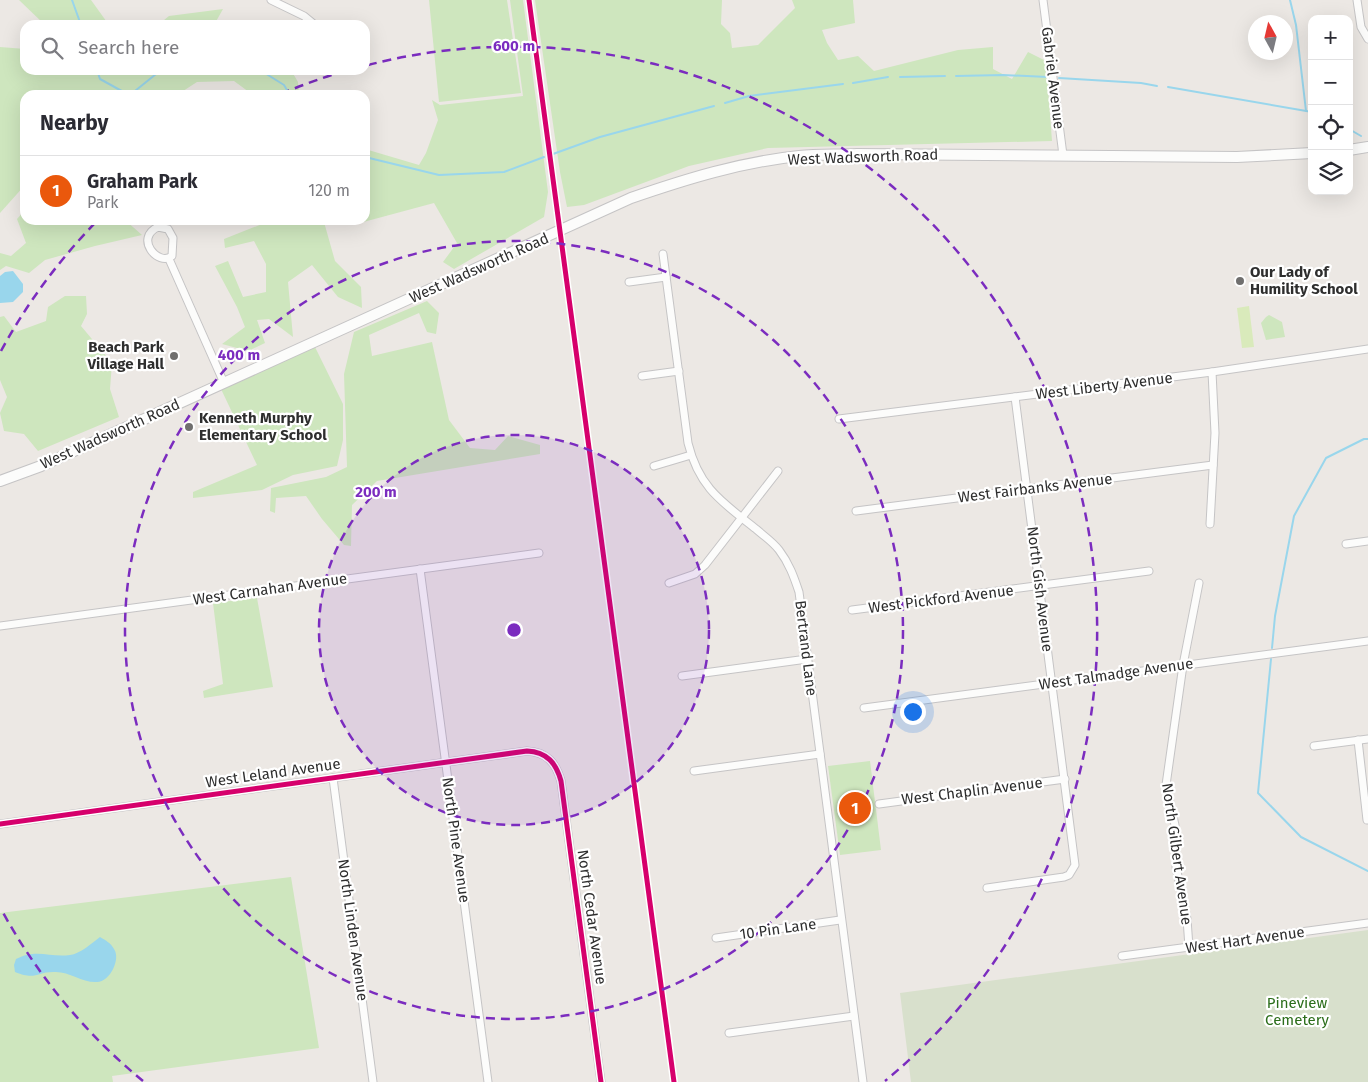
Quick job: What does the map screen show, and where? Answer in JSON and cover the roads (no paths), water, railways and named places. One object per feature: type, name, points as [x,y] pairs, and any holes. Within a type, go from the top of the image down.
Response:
[{"type":"main road","points":[[1353,149],[1368,147]]},
{"type":"main road","name":"West Wadsworth Road","points":[[0,481],[41,466],[631,198],[685,179],[739,165],[800,156],[857,154],[1237,157],[1308,152]]},
{"type":"street","points":[[271,0],[309,20]]},
{"type":"street","name":"Gabriel Avenue","points":[[1043,0],[1063,155]]},
{"type":"street","points":[[1357,0],[1361,27],[1368,39]]},
{"type":"street","points":[[158,227],[168,229],[173,238],[172,256],[169,259],[157,256],[147,243],[152,230],[158,227]]},
{"type":"street","name":"Bertrand Lane","points":[[663,254],[691,455],[702,480],[725,505],[778,548],[792,572],[798,592],[863,1082]]},
{"type":"street","points":[[169,259],[224,383]]},
{"type":"street","points":[[629,282],[666,277]]},
{"type":"street","name":"West Liberty Avenue","points":[[839,420],[1212,372],[1368,349]]},
{"type":"street","points":[[642,376],[679,371]]},
{"type":"street","points":[[1210,524],[1215,433],[1212,372]]},
{"type":"street","name":"North Gish Avenue","points":[[987,888],[1064,877],[1069,875],[1075,866],[1015,397]]},
{"type":"street","points":[[654,466],[691,455]]},
{"type":"street","name":"West Fairbanks Avenue","points":[[856,512],[1213,465]]},
{"type":"street","points":[[669,583],[695,574],[705,565],[778,471]]},
{"type":"street","points":[[1346,544],[1368,541]]},
{"type":"street","name":"West Carnahan Avenue","points":[[0,626],[539,553]]},
{"type":"street","name":"North Pine Avenue","points":[[420,569],[488,1082]]},
{"type":"street","name":"West Pickford Avenue","points":[[852,610],[1149,571]]},
{"type":"street","name":"North Gilbert Avenue","points":[[1189,947],[1187,919],[1176,867],[1175,825],[1166,785],[1183,665],[1199,583]]},
{"type":"street","name":"West Talmadge Avenue","points":[[864,708],[1368,641]]},
{"type":"street","points":[[682,676],[807,659]]},
{"type":"street","points":[[1314,746],[1368,739]]},
{"type":"street","points":[[1358,740],[1366,820]]},
{"type":"street","name":"West Leland Avenue","points":[[0,824],[527,751],[535,752],[548,759]]},
{"type":"street","points":[[694,771],[820,754]]},
{"type":"street","name":"North Cedar Avenue","points":[[548,759],[557,767],[560,781],[601,1082]]},
{"type":"street","name":"North Linden Avenue","points":[[333,778],[373,1082]]},
{"type":"street","name":"West Chaplin Avenue","points":[[878,804],[1065,779]]},
{"type":"street","name":"10 Pin Lane","points":[[716,938],[840,920]]},
{"type":"street","name":"West Hart Avenue","points":[[1122,956],[1368,923]]},
{"type":"street","points":[[729,1033],[854,1016]]},
{"type":"water","points":[[13,271],[23,284],[23,292],[13,302],[0,303],[0,276],[5,272]]},
{"type":"water","points":[[100,937],[113,947],[116,953],[113,969],[102,981],[87,981],[61,972],[28,976],[15,972],[14,965],[16,959],[30,954],[63,956],[78,953]]},
{"type":"waterway","points":[[72,0],[79,20]]},
{"type":"waterway","points":[[1290,0],[1296,25],[1306,111]]},
{"type":"waterway","points":[[99,75],[100,79],[120,90]]},
{"type":"waterway","points":[[136,90],[155,75]]},
{"type":"waterway","points":[[268,75],[284,85],[287,90]]},
{"type":"waterway","points":[[956,76],[1003,75],[1048,77]]},
{"type":"waterway","points":[[900,77],[945,76]]},
{"type":"waterway","points":[[853,83],[888,77]]},
{"type":"waterway","points":[[1059,78],[1141,83],[1157,86]]},
{"type":"waterway","points":[[725,103],[749,96],[843,84]]},
{"type":"waterway","points":[[1168,87],[1308,111]]},
{"type":"waterway","points":[[553,154],[600,137],[714,106]]},
{"type":"waterway","points":[[1353,131],[1361,136]]},
{"type":"waterway","points":[[370,158],[439,175],[504,172],[544,157]]},
{"type":"waterway","points":[[1272,648],[1275,616],[1294,516],[1326,458],[1364,439],[1368,439]]},
{"type":"waterway","points":[[1271,659],[1258,793],[1301,837],[1368,871]]},
{"type":"place","name":"Our Lady of Humility School","points":[[1240,281]]},
{"type":"place","name":"Beach Park Village Hall","points":[[174,356]]},
{"type":"place","name":"Kenneth Murphy Elementary School","points":[[189,427]]},
{"type":"place","name":"Graham Park","points":[[855,808]]},
{"type":"park label","name":"Pineview Cemetery","points":[[1297,1012]]}]
